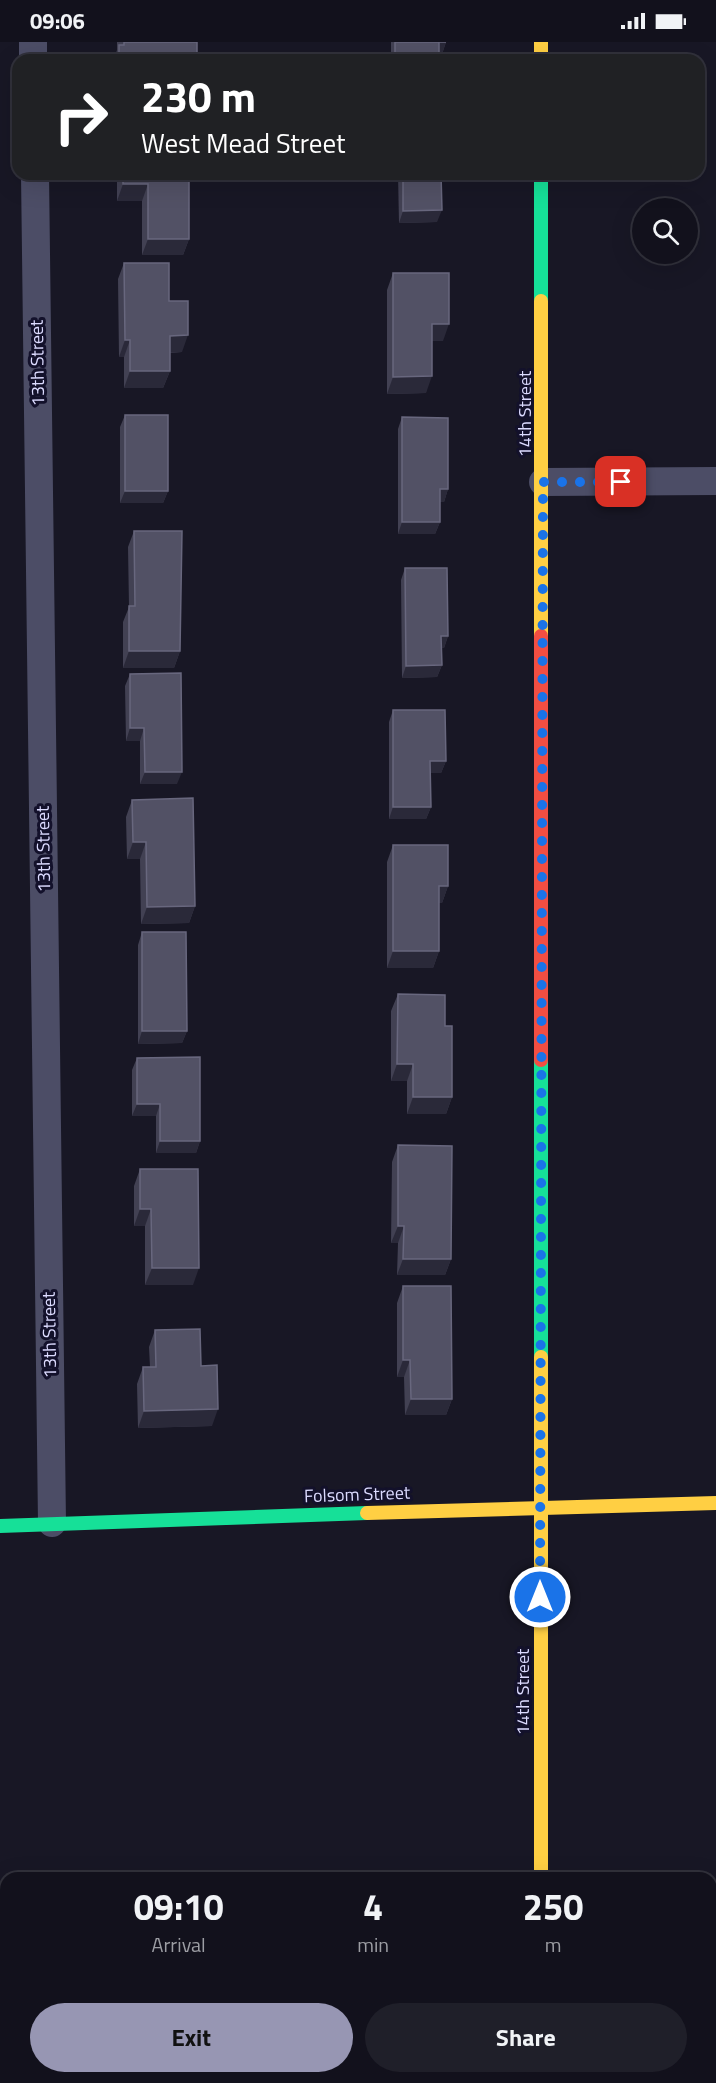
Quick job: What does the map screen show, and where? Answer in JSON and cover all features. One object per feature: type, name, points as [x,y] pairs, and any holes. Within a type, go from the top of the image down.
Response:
[{"type":"street","name":"13th Street","points":[[35,180],[52,1523]]},
{"type":"street","name":"14th Street","points":[[541,180],[543,482],[541,1872]]},
{"type":"street","points":[[543,482],[716,482]]},
{"type":"street","name":"Folsom Street","points":[[0,1526],[540,1506],[716,1503]]},
{"type":"building","points":[[124,42],[197,42],[197,54],[119,54],[119,45],[124,45]]},
{"type":"building","points":[[395,42],[439,42],[439,54],[395,54]]},
{"type":"building","points":[[123,180],[189,180],[189,239],[148,239],[148,184],[123,184]]},
{"type":"building","points":[[403,180],[441,180],[442,210],[403,211]]},
{"type":"building","points":[[124,263],[169,263],[169,301],[188,301],[188,335],[170,336],[170,371],[130,371],[130,340],[125,340]]},
{"type":"building","points":[[393,273],[449,273],[449,324],[432,324],[432,376],[393,377]]},
{"type":"building","points":[[125,415],[168,415],[168,491],[125,491]]},
{"type":"building","points":[[402,417],[448,418],[448,489],[440,489],[440,522],[402,522]]},
{"type":"building","points":[[134,531],[182,531],[180,651],[129,651],[129,606],[135,606]]},
{"type":"building","points":[[405,568],[447,568],[448,636],[441,636],[442,665],[406,666]]},
{"type":"building","points":[[181,673],[182,772],[145,772],[144,728],[130,728],[130,674]]},
{"type":"building","points":[[393,710],[445,710],[446,761],[430,761],[431,807],[393,807]]},
{"type":"building","points":[[193,798],[195,906],[147,907],[146,842],[133,842],[132,800]]},
{"type":"building","points":[[393,845],[448,845],[448,886],[439,886],[439,951],[393,951]]},
{"type":"building","points":[[142,932],[186,932],[187,1031],[142,1031]]},
{"type":"building","points":[[398,994],[445,995],[445,1026],[452,1026],[452,1097],[413,1097],[413,1064],[397,1064]]},
{"type":"building","points":[[200,1057],[200,1141],[160,1141],[160,1104],[137,1104],[137,1058]]},
{"type":"building","points":[[398,1145],[452,1146],[451,1259],[403,1259],[404,1226],[398,1226]]},
{"type":"building","points":[[140,1169],[198,1169],[199,1268],[152,1268],[151,1209],[140,1209]]},
{"type":"building","points":[[403,1286],[451,1286],[452,1399],[411,1399],[410,1360],[403,1360]]},
{"type":"building","points":[[200,1329],[201,1366],[217,1365],[218,1409],[144,1411],[143,1367],[156,1367],[155,1330]]},
{"type":"traffic: fast","points":[[541,180],[541,301]]},
{"type":"traffic: fast","points":[[541,1060],[541,1357]]},
{"type":"traffic: fast","points":[[0,1526],[367,1513]]},
{"type":"traffic: slow","points":[[541,42],[541,54]]},
{"type":"traffic: slow","points":[[541,301],[541,636]]},
{"type":"traffic: slow","points":[[541,1357],[541,1872]]},
{"type":"traffic: slow","points":[[367,1513],[716,1503]]},
{"type":"traffic: jam","points":[[541,636],[541,1060]]},
{"type":"route","points":[[540,1597],[543,482],[621,482]]}]
